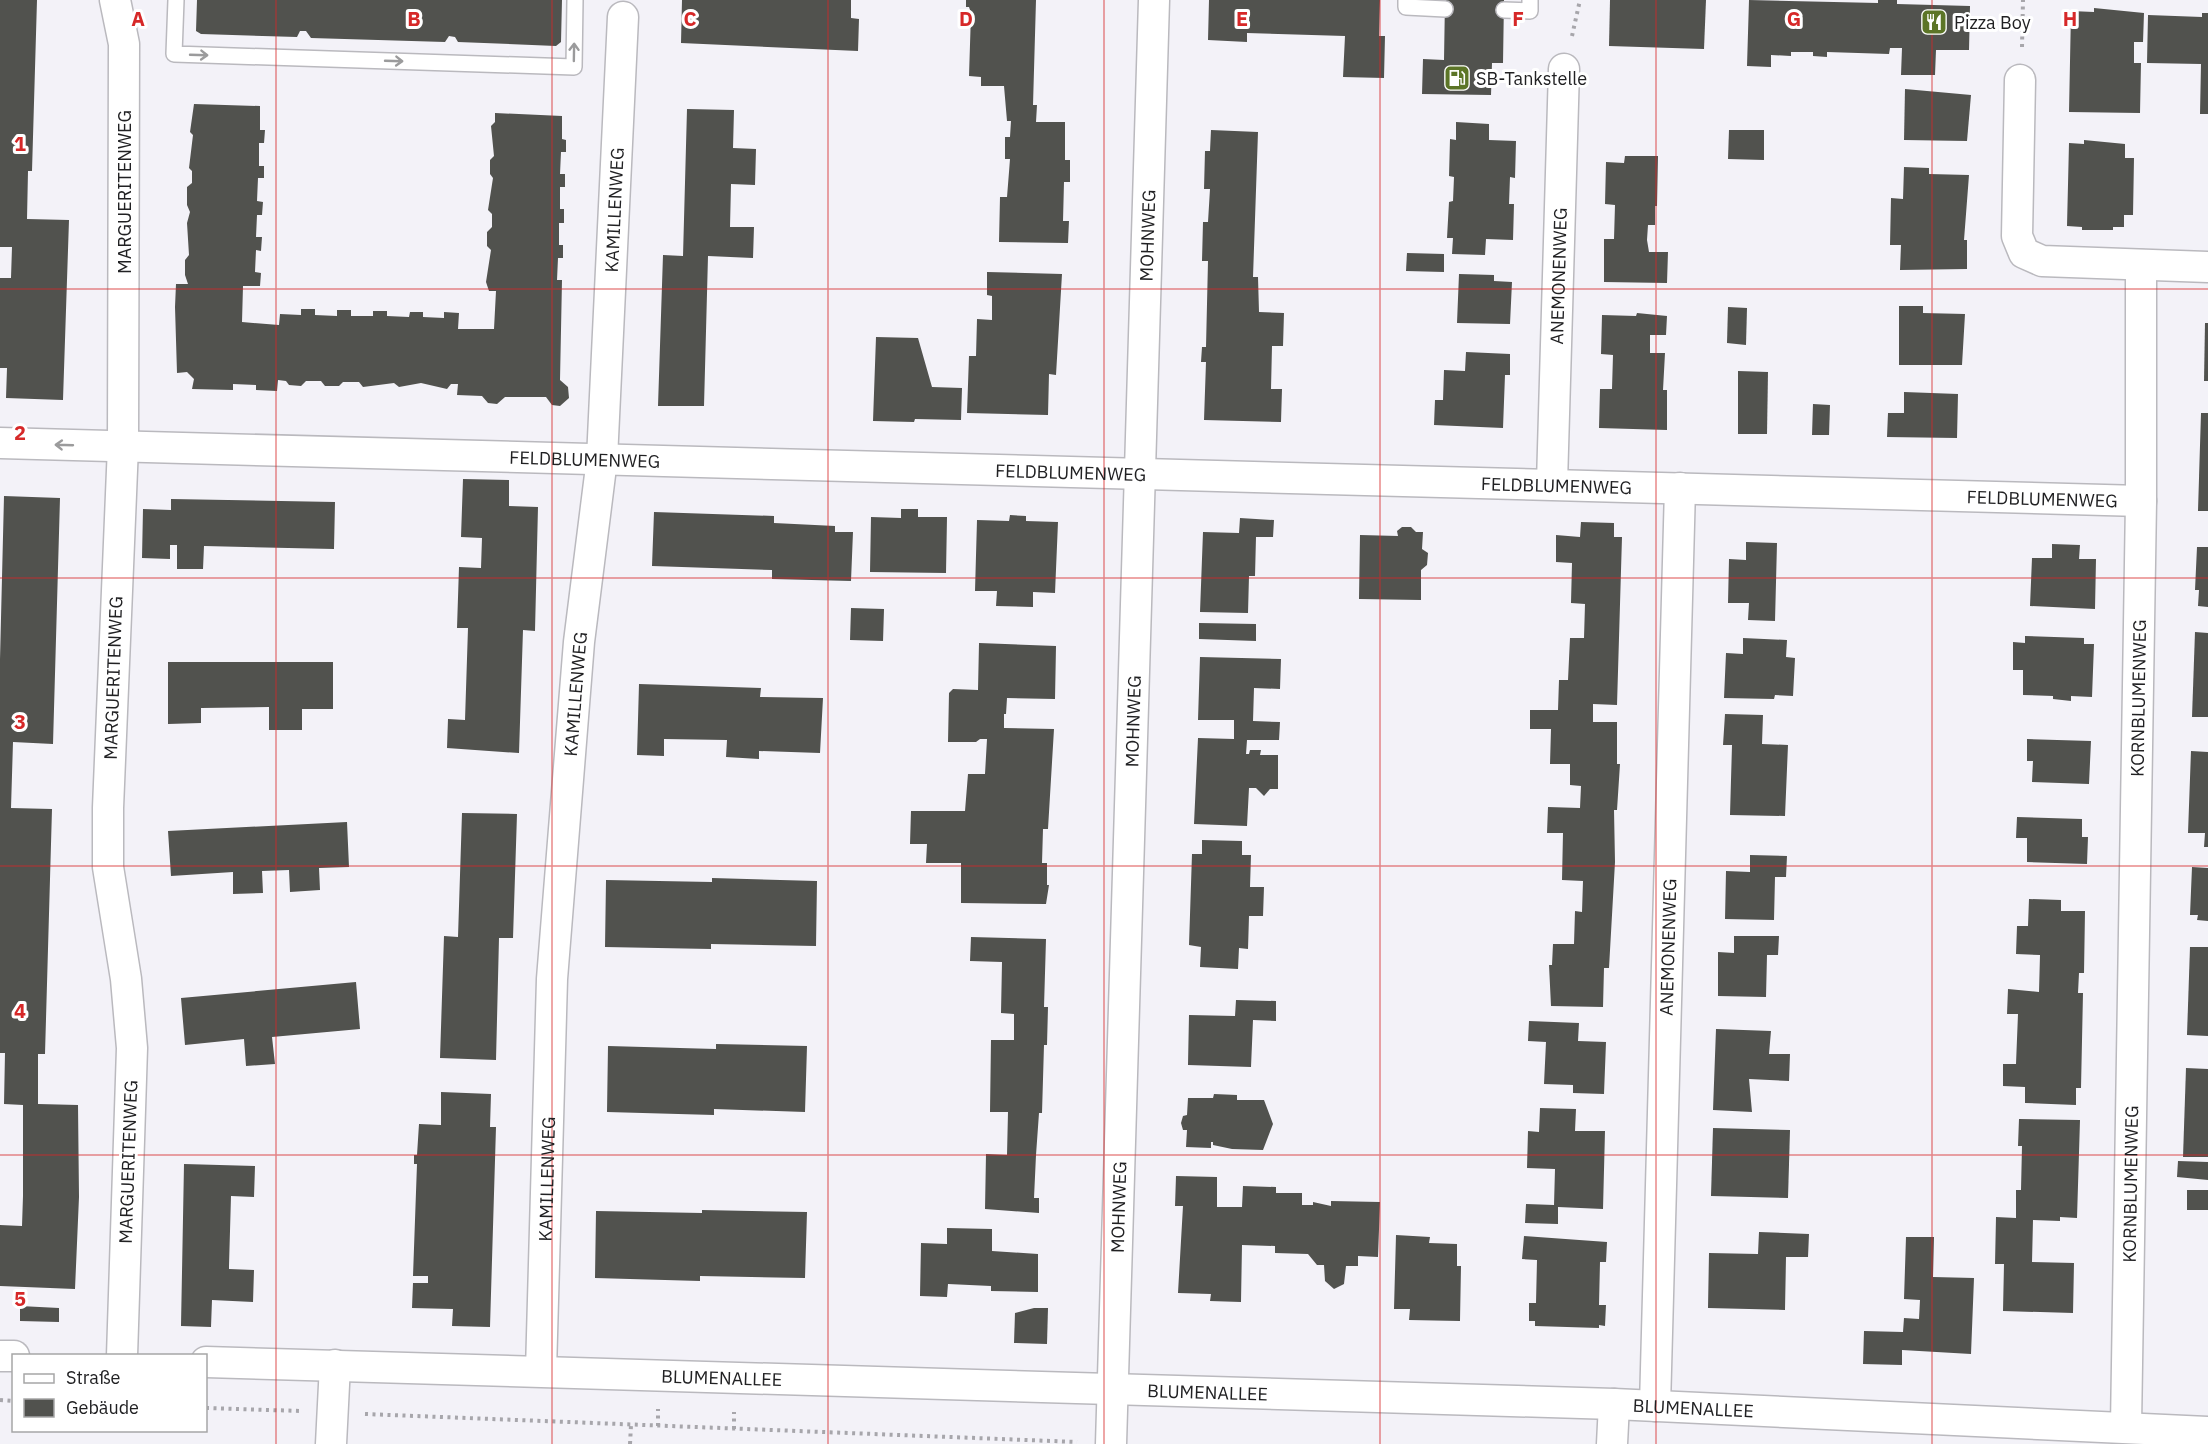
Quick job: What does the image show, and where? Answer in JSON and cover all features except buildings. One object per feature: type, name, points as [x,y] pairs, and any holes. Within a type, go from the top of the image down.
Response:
[{"type":"street","name":"MARGUERITENWEG","points":[[115,0],[124,44],[123,446],[108,808],[108,867],[126,979],[132,1048],[122,1354]]},
{"type":"street","name":"MOHNWEG","points":[[1111,1444],[1154,0]]},
{"type":"street","name":"KAMILLENWEG","points":[[541,1371],[552,979],[579,642],[602,459],[623,17]]},
{"type":"street","name":"ANEMONENWEG","points":[[1552,483],[1564,69]]},
{"type":"street","points":[[2020,80],[2017,236],[2024,254],[2042,261],[2208,267]]},
{"type":"street","name":"KORNBLUMENWEG","points":[[2126,1426],[2140,501],[2141,265]]},
{"type":"street","name":"FELDBLUMENWEG","points":[[0,443],[1552,483],[2140,501]]},
{"type":"street","name":"ANEMONENWEG","points":[[1655,1406],[1680,488]]},
{"type":"street","name":"BLUMENALLEE","points":[[207,1362],[1112,1391],[1614,1404],[2082,1434],[2126,1426],[2208,1432]]},
{"type":"street","points":[[331,1444],[335,1365]]},
{"type":"street","points":[[1612,1444],[1614,1404]]},
{"type":"lane","points":[[176,0],[174,54],[574,67],[576,0]]},
{"type":"lane","points":[[1406,0],[1406,8],[1445,9]]},
{"type":"lane","points":[[1504,10],[1530,10],[1530,0]]},
{"type":"path","points":[[2020,80],[2023,0]]},
{"type":"path","points":[[207,1408],[1111,1444]]},
{"type":"path","points":[[630,1444],[631,1425]]},
{"type":"place","name":"Pizza Boy","points":[[1934,22]]},
{"type":"place","name":"SB-Tankstelle","points":[[1457,78]]}]
